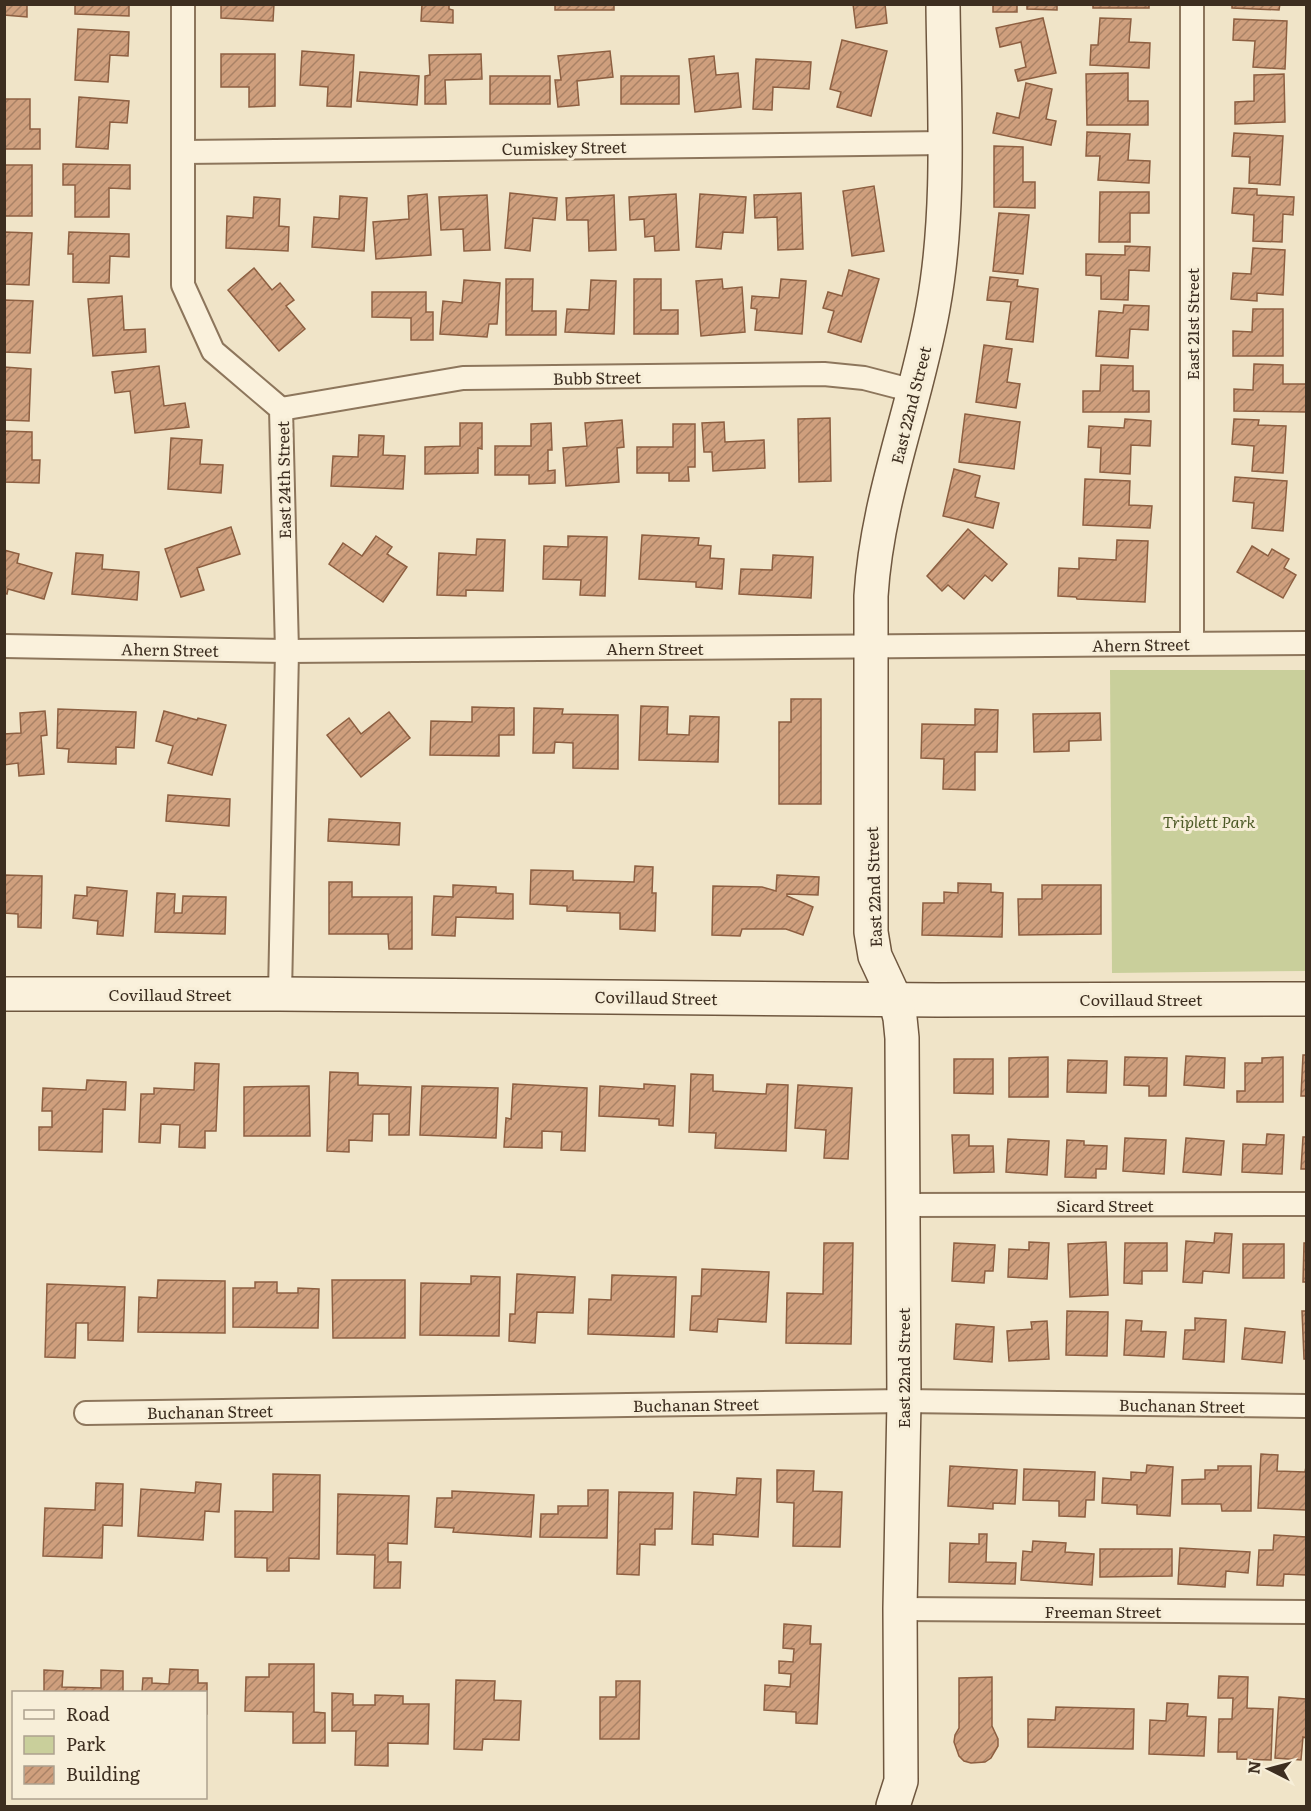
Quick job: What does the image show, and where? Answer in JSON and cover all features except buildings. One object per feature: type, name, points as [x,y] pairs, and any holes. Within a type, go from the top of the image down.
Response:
[{"type":"street","name":"East 24th Street","points":[[183,4],[183,285],[213,351],[281,409],[287,651],[280,994]]},
{"type":"street","name":"East 22nd Street","points":[[893,1806],[901,1781],[900,1609],[904,1401],[902,1038],[895,999],[875,956],[871,932],[872,577],[884,506],[925,350],[942,247],[943,4]]},
{"type":"street","name":"East 21st Street","points":[[1191,4],[1192,643]]},
{"type":"street","name":"Cumiskey Street","points":[[183,152],[944,143]]},
{"type":"street","name":"Bubb Street","points":[[281,409],[463,378],[824,374],[864,378],[914,390]]},
{"type":"street","name":"Ahern Street","points":[[4,646],[287,651],[1306,643]]},
{"type":"street","name":"Covillaud Street","points":[[4,994],[1306,999]]},
{"type":"street","name":"Sicard Street","points":[[903,1205],[1306,1204]]},
{"type":"street","name":"Buchanan Street","points":[[86,1413],[904,1401],[1306,1406]]},
{"type":"street","name":"Freeman Street","points":[[900,1609],[1306,1612]]},
{"type":"green space","name":"Triplett Park","points":[[1110,670],[1306,670],[1306,971],[1112,973]]}]
